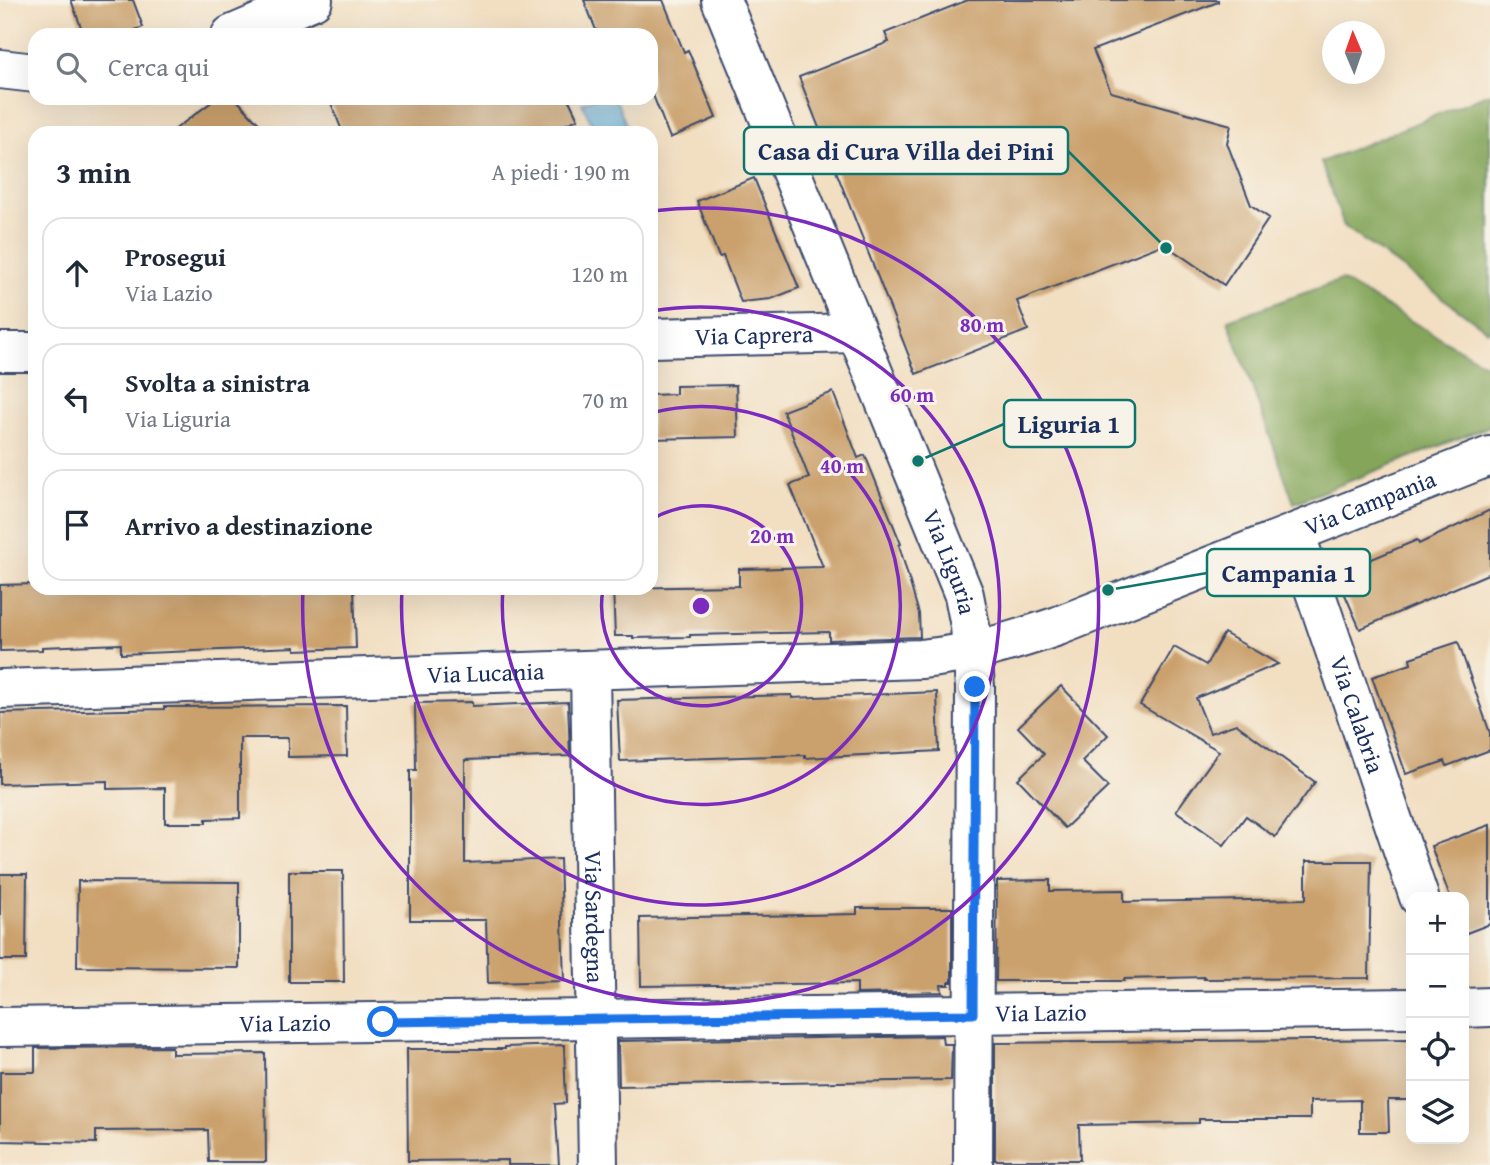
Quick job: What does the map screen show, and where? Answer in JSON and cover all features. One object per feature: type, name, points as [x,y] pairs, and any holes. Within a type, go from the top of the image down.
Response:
[{"type":"street","points":[[247,28],[313,0]]},
{"type":"street","name":"Via Liguria","points":[[721,0],[964,595],[973,652],[975,701],[973,1165]]},
{"type":"street","points":[[0,69],[28,72]]},
{"type":"street","name":"Via Caprera","points":[[658,338],[856,333]]},
{"type":"street","points":[[0,352],[28,352]]},
{"type":"street","name":"Via Campania","points":[[973,652],[1058,626],[1490,456]]},
{"type":"street","name":"Via Calabria","points":[[1295,533],[1417,892]]},
{"type":"street","name":"Via Lucania","points":[[0,688],[921,659],[973,652]]},
{"type":"street","name":"Via Sardegna","points":[[590,670],[598,1165]]},
{"type":"street","points":[[1469,1008],[1490,1007]]},
{"type":"street","name":"Via Lazio","points":[[0,1027],[1406,1008]]},
{"type":"green space","points":[[1490,93],[1488,331],[1344,226],[1321,162]]},
{"type":"green space","points":[[1341,280],[1485,364],[1490,363],[1490,426],[1294,503],[1228,320]]},
{"type":"water","points":[[583,105],[618,105],[627,126],[593,126]]},
{"type":"building","points":[[71,0],[133,0],[143,27],[140,28],[81,28]]},
{"type":"building","points":[[584,0],[663,0],[684,52],[688,50],[716,118],[670,138],[657,105],[658,28],[595,28]]},
{"type":"building","points":[[968,0],[1218,0],[1093,50],[1111,92],[1231,125],[1227,143],[1251,205],[1269,218],[1224,285],[1164,244],[1017,301],[1028,330],[916,374],[799,77],[889,42],[885,33]]},
{"type":"building","points":[[208,105],[242,105],[261,126],[179,126]]},
{"type":"building","points":[[332,105],[571,105],[578,119],[562,126],[340,126]]},
{"type":"building","points":[[754,178],[799,288],[771,299],[741,302],[723,256],[719,257],[697,201]]},
{"type":"building","points":[[736,385],[738,437],[658,439],[658,395],[676,394],[676,386]]},
{"type":"building","points":[[833,392],[858,458],[865,455],[901,544],[899,545],[919,614],[920,637],[829,640],[829,632],[690,637],[615,636],[613,595],[658,595],[658,587],[739,586],[739,569],[823,567],[790,485],[809,478],[783,411]]},
{"type":"building","points":[[1490,510],[1490,573],[1360,629],[1336,574],[1417,540],[1419,544]]},
{"type":"building","points":[[28,584],[28,595],[354,595],[356,648],[295,650],[295,647],[121,654],[121,644],[0,651],[0,585]]},
{"type":"building","points":[[1224,633],[1278,664],[1196,698],[1210,733],[1236,724],[1315,782],[1275,837],[1246,816],[1224,845],[1176,811],[1219,751],[1140,705],[1174,647],[1206,665]]},
{"type":"building","points":[[1458,642],[1490,733],[1490,750],[1447,766],[1445,761],[1406,774],[1372,677],[1411,664],[1410,658]]},
{"type":"building","points":[[1061,686],[1108,735],[1082,761],[1108,787],[1065,828],[1018,779],[1044,754],[1018,727]]},
{"type":"building","points":[[937,692],[939,751],[805,758],[805,755],[620,761],[617,700],[792,695],[792,698]]},
{"type":"building","points":[[472,702],[472,706],[568,702],[570,756],[465,760],[465,863],[560,859],[564,981],[488,983],[486,920],[410,920],[410,770],[416,770],[415,703]]},
{"type":"building","points":[[346,706],[347,756],[288,757],[288,738],[240,738],[240,818],[206,819],[206,823],[165,823],[165,788],[107,789],[107,781],[0,784],[0,713],[164,707]]},
{"type":"building","points":[[1490,825],[1490,924],[1469,932],[1469,892],[1448,892],[1431,846]]},
{"type":"building","points":[[1306,861],[1371,861],[1369,978],[1204,977],[1124,981],[996,981],[997,881],[1050,880],[1050,891],[1124,890],[1124,902],[1306,899]]},
{"type":"building","points":[[289,871],[343,871],[344,982],[289,982]]},
{"type":"building","points":[[0,874],[27,874],[26,960],[0,960]]},
{"type":"building","points":[[78,881],[239,882],[239,968],[77,967]]},
{"type":"building","points":[[857,908],[952,908],[952,982],[949,982],[949,985],[941,985],[942,992],[857,994],[857,983],[641,986],[640,918],[857,914]]},
{"type":"building","points":[[942,1036],[943,1044],[952,1044],[951,1080],[619,1086],[618,1041]]},
{"type":"building","points":[[1406,1039],[1406,1100],[1388,1100],[1389,1132],[1360,1132],[1360,1100],[1310,1101],[1310,1119],[1199,1119],[1199,1123],[1079,1125],[1080,1160],[995,1160],[995,1043]]},
{"type":"building","points":[[564,1045],[566,1103],[555,1104],[559,1165],[508,1165],[508,1160],[408,1161],[407,1049],[505,1049]]},
{"type":"building","points":[[172,1047],[172,1054],[265,1053],[266,1162],[209,1162],[208,1130],[96,1131],[96,1143],[0,1141],[0,1072],[35,1072],[35,1048]]},
{"type":"place","name":"Casa di Cura Villa dei Pini","points":[[1166,248]]},
{"type":"place","name":"Liguria 1","points":[[918,461]]},
{"type":"place","name":"Campania 1","points":[[1108,590]]},
{"type":"route","points":[[383,1022],[973,1014],[975,687]]}]
